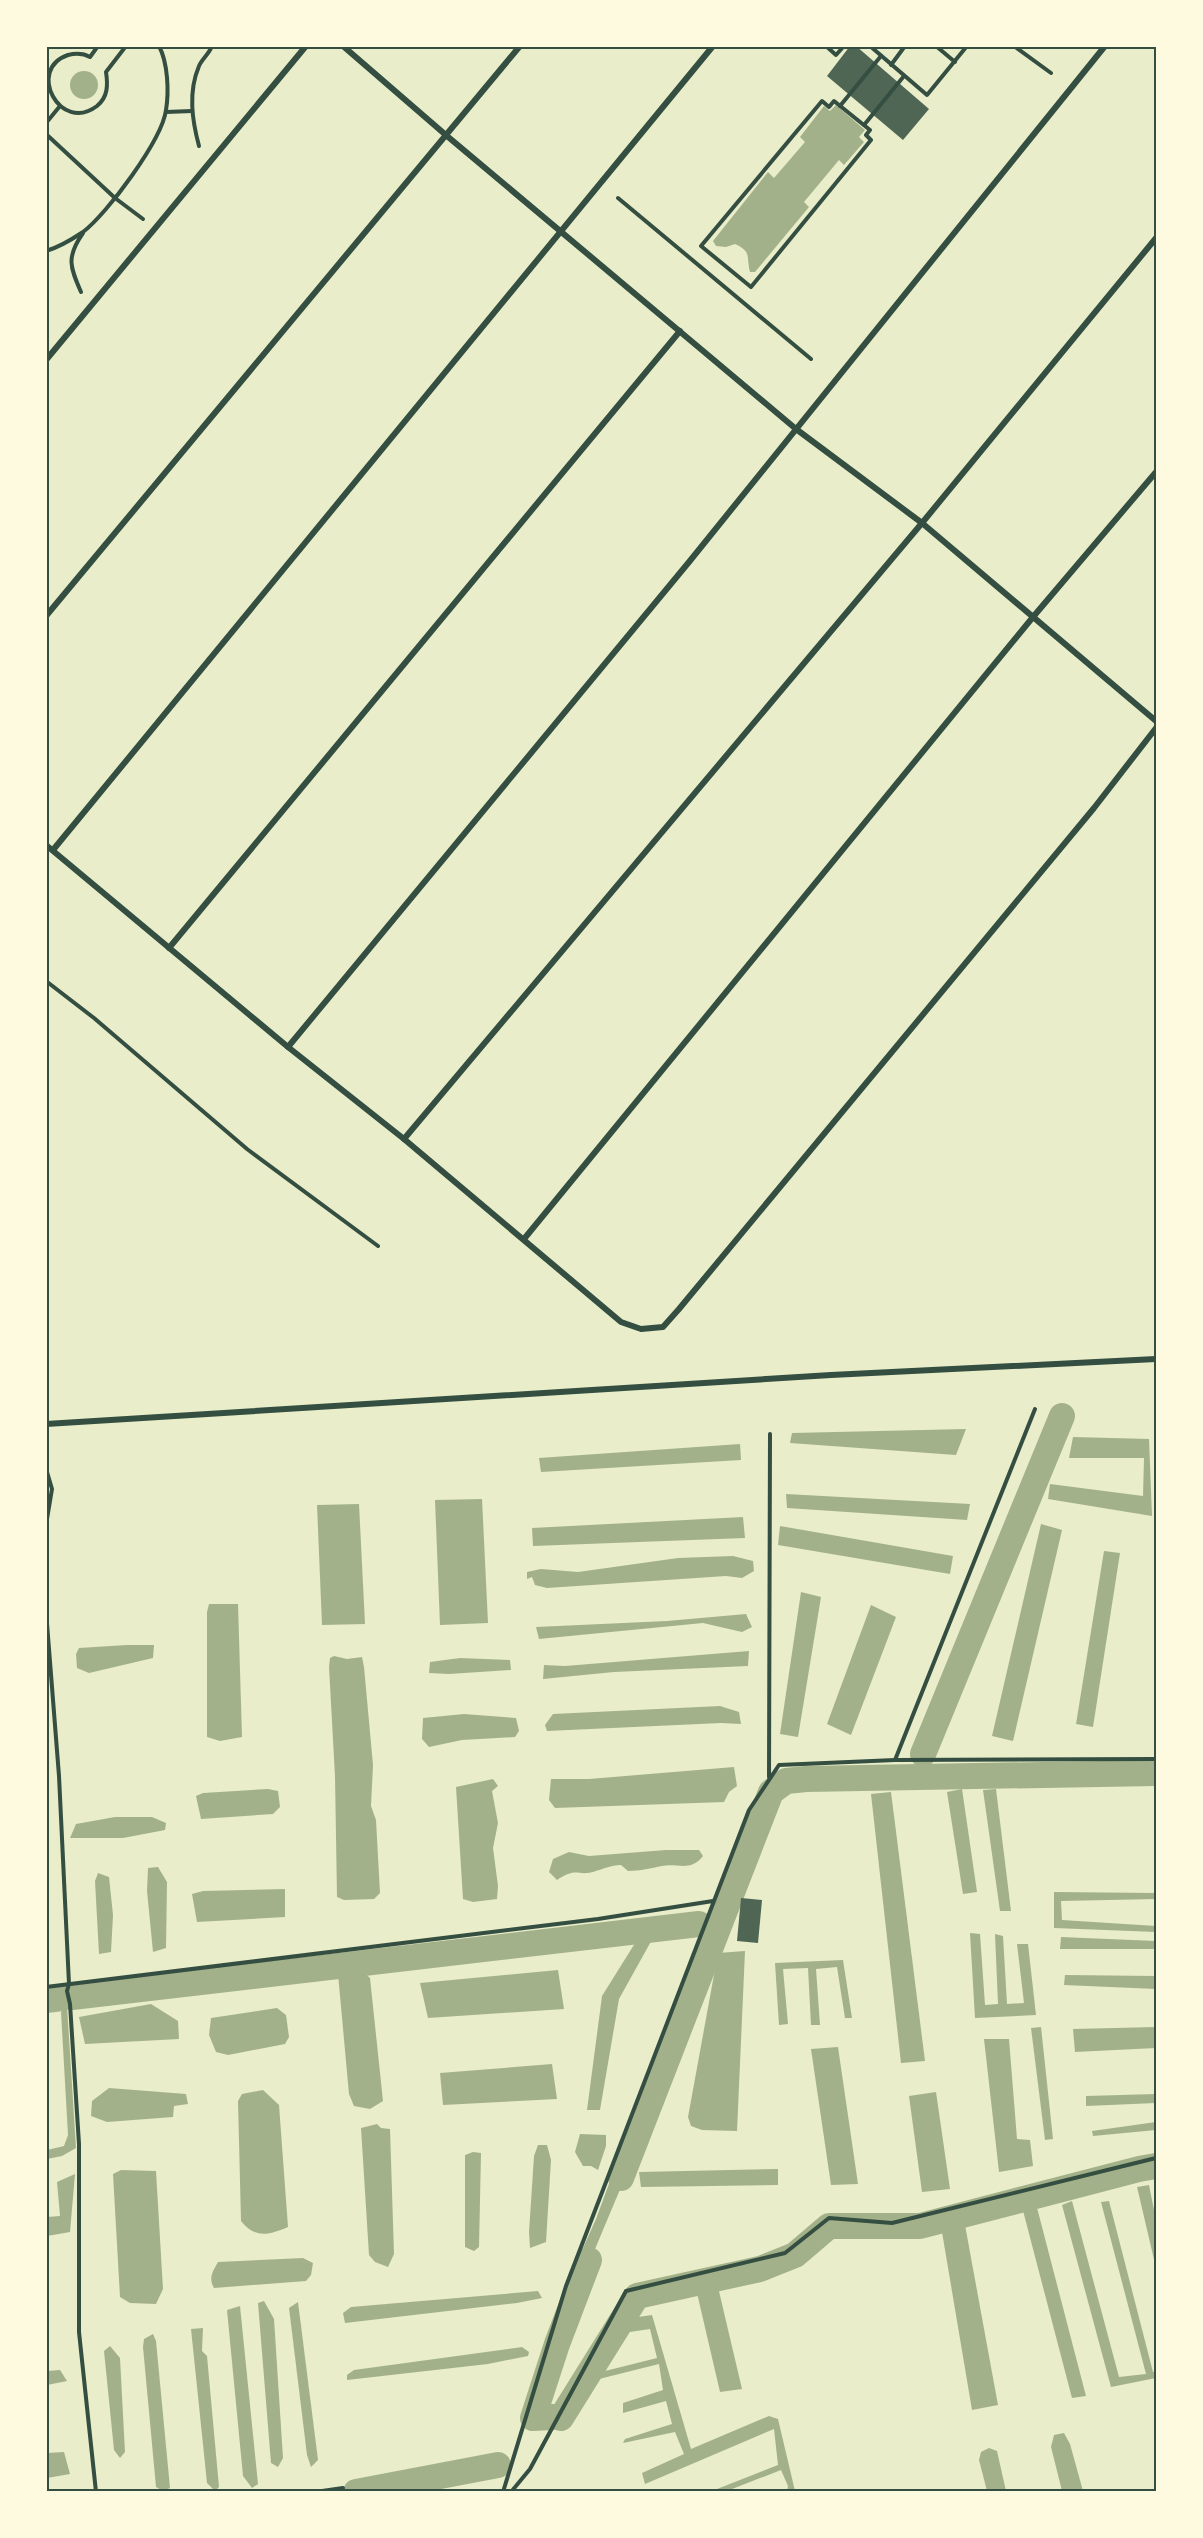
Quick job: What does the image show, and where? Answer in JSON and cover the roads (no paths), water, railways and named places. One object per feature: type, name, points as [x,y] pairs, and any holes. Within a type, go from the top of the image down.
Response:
[{"type":"street","points":[[46,360],[306,46]]},
{"type":"street","points":[[343,46],[796,429],[922,523],[1156,721]]},
{"type":"street","points":[[46,616],[520,46]]},
{"type":"street","points":[[53,850],[714,46]]},
{"type":"street","points":[[288,1047],[689,562],[1106,46]]},
{"type":"street","points":[[404,1139],[922,523],[1156,238]]},
{"type":"street","points":[[169,948],[680,331]]},
{"type":"street","points":[[524,1239],[1033,618],[1156,472]]},
{"type":"street","points":[[46,845],[288,1047],[404,1139],[621,1322],[641,1329],[663,1327],[1094,808],[1156,728]]},
{"type":"street","points":[[46,1424],[819,1376],[1156,1359]]},
{"type":"waterway","points":[[923,1754],[1062,1416]]},
{"type":"waterway","points":[[621,2178],[771,1792],[786,1781],[806,1779],[1156,1773]]},
{"type":"waterway","points":[[72,1997],[699,1924]]},
{"type":"waterway","points":[[46,2000],[62,1998]]},
{"type":"waterway","points":[[561,2418],[637,2296],[760,2269],[795,2255],[829,2226],[920,2226],[1156,2166]]},
{"type":"waterway","points":[[553,2417],[533,2418],[557,2344],[589,2260]]},
{"type":"waterway","points":[[356,2492],[498,2465]]}]
